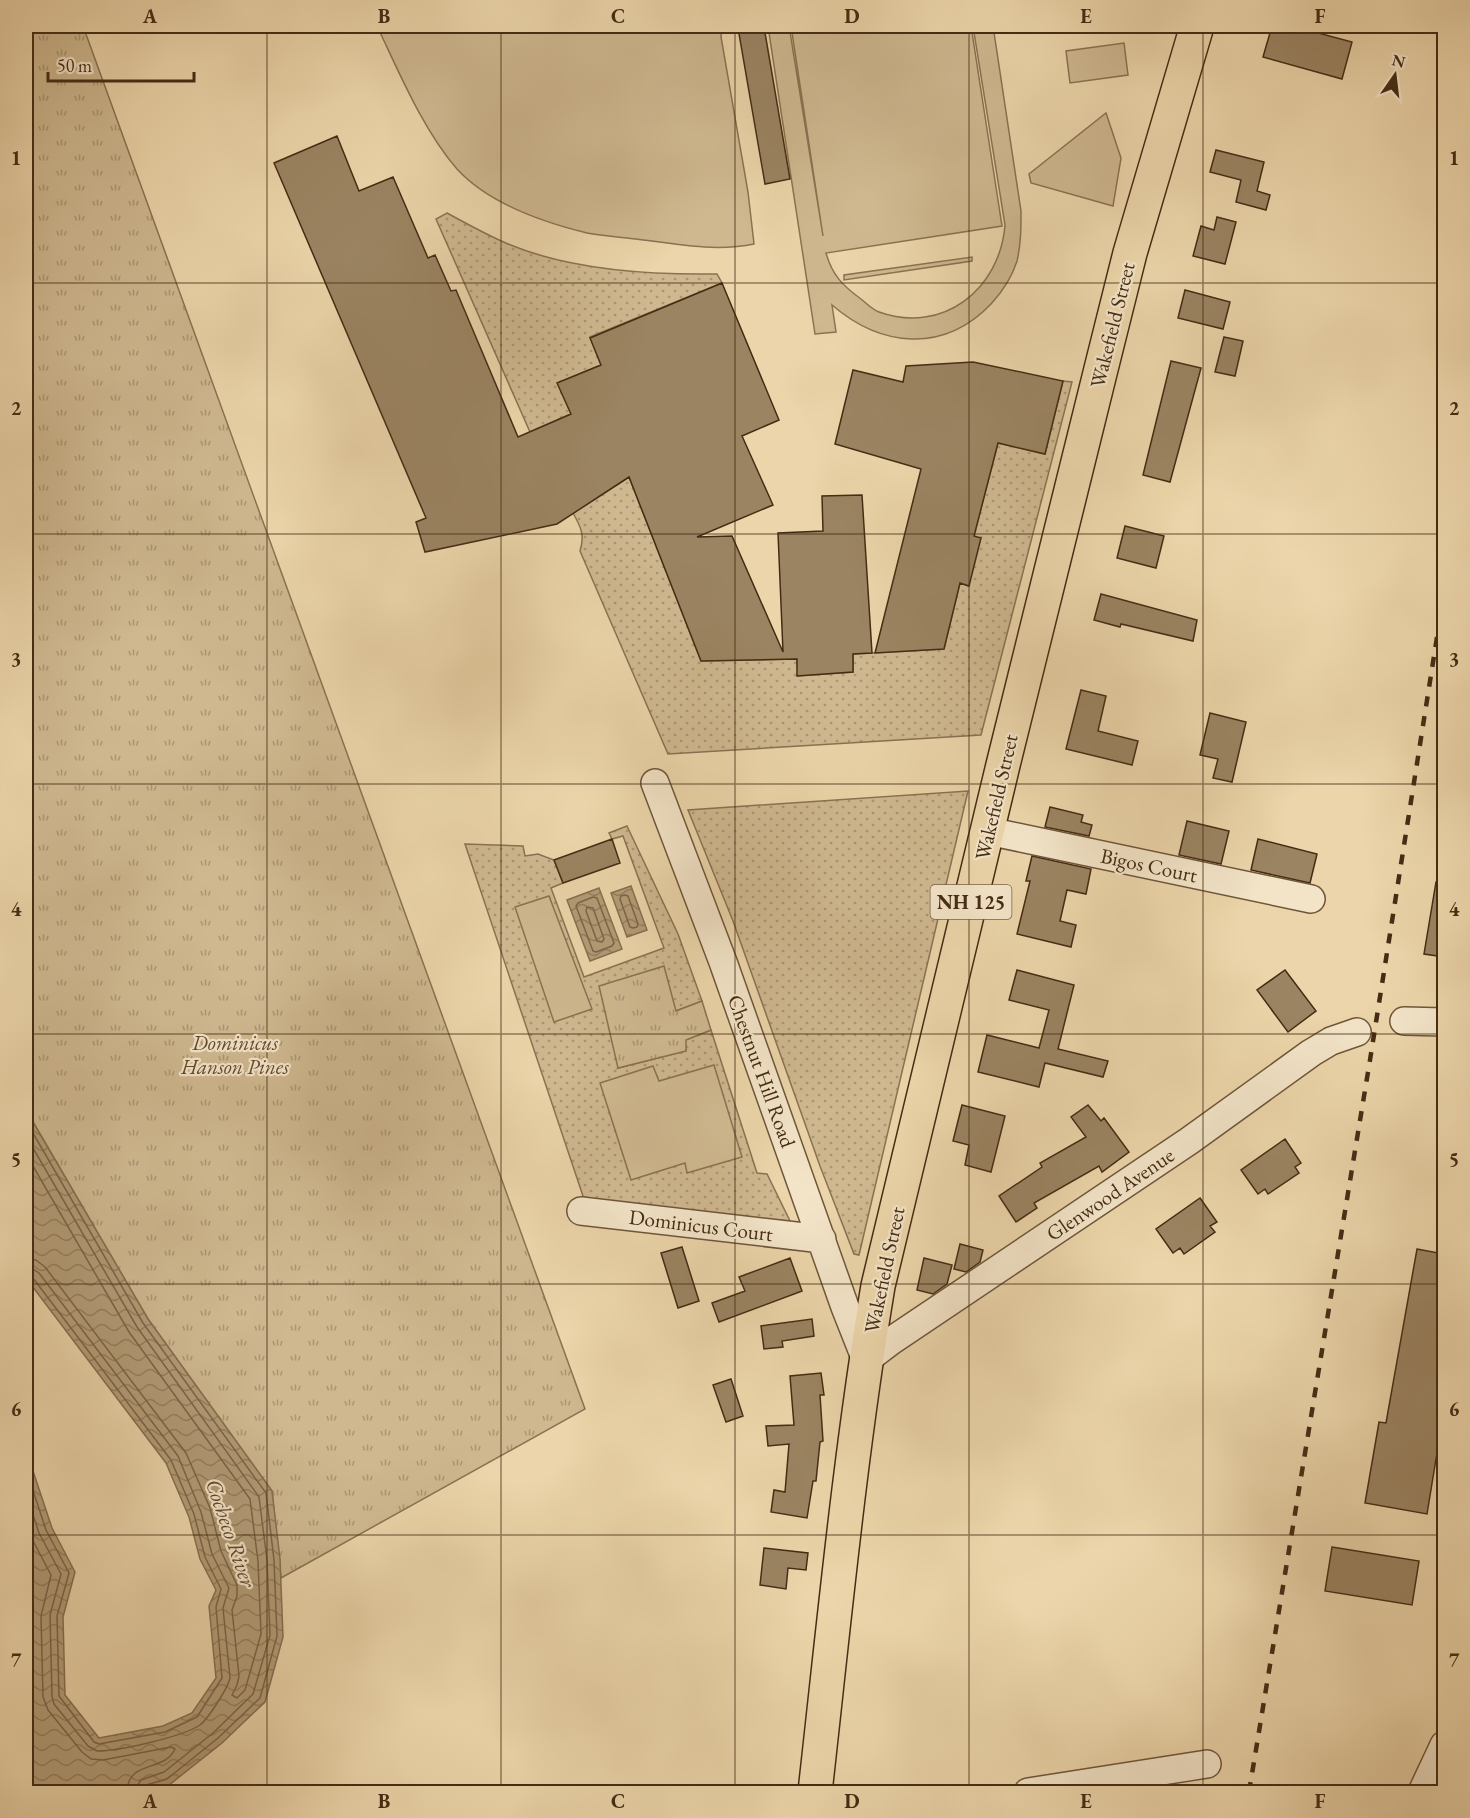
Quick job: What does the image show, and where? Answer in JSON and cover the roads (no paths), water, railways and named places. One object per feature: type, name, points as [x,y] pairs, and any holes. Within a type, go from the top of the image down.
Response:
[{"type":"main road","name":"Wakefield Street","points":[[815,1792],[841,1552],[878,1286],[1003,765],[1130,253],[1197,26]]},
{"type":"street","name":"Chestnut Hill Road","points":[[655,783],[723,962],[845,1307],[866,1360]]},
{"type":"street","name":"Bigos Court","points":[[988,831],[1311,899]]},
{"type":"street","points":[[1404,1021],[1444,1022]]},
{"type":"street","name":"Glenwood Avenue","points":[[866,1360],[901,1334],[1190,1141],[1311,1053],[1331,1041],[1357,1032]]},
{"type":"street","name":"Dominicus Court","points":[[581,1211],[822,1239]]},
{"type":"street","points":[[1422,1792],[1444,1745]]},
{"type":"street","points":[[1028,1792],[1207,1764]]},
{"type":"water","points":[[631,886],[647,930],[627,937],[611,893]]},
{"type":"water","points":[[599,888],[622,949],[590,961],[567,900]]},
{"type":"water","name":"Cocheco River","points":[[26,1110],[148,1319],[272,1491],[280,1559],[283,1637],[265,1702],[222,1743],[169,1785],[139,1792],[26,1792],[26,1450],[52,1528],[75,1572],[63,1617],[65,1695],[99,1738],[163,1726],[192,1713],[216,1678],[209,1606],[216,1590],[200,1559],[189,1517],[166,1463],[26,1278]]},
{"type":"railway","points":[[1249,1792],[1370,1060],[1444,593]]},
{"type":"park label","name":"Dominicus Hanson Pines","points":[[235,1054]]}]
